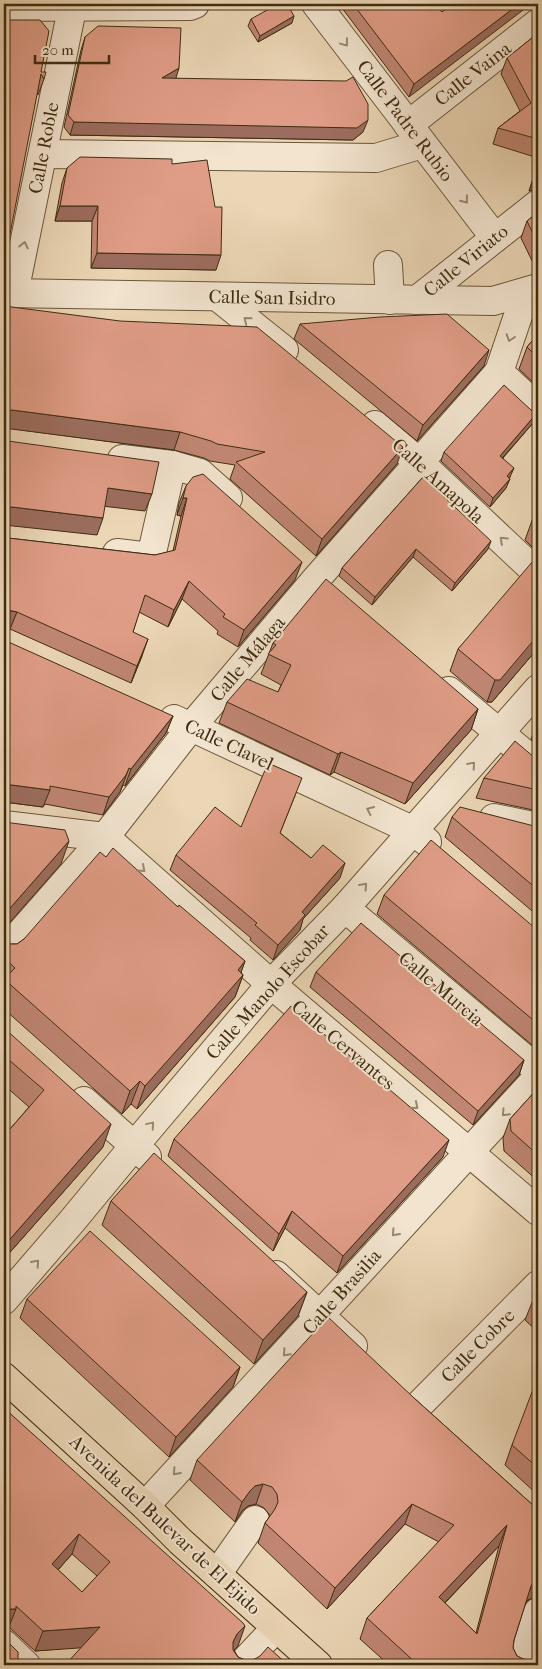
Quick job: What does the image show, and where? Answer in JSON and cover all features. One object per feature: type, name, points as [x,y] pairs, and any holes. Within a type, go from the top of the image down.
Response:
[{"type":"main road","name":"Avenida del Bulevar de El Ejido","points":[[7,1378],[146,1506],[180,1541],[318,1665]]},
{"type":"street","points":[[4,7],[34,5],[190,6],[195,4]]},
{"type":"street","name":"Calle Padre Rubio","points":[[316,4],[495,238]]},
{"type":"street","name":"Calle Roble","points":[[9,293],[43,154],[72,5]]},
{"type":"street","name":"Calle Vaina","points":[[415,134],[538,22]]},
{"type":"street","points":[[43,154],[376,158],[415,134]]},
{"type":"street","name":"Calle Viriato","points":[[417,300],[538,204]]},
{"type":"street","points":[[388,265],[390,300]]},
{"type":"street","points":[[532,290],[499,372],[538,408]]},
{"type":"street","name":"Calle San Isidro","points":[[9,293],[493,301],[532,290]]},
{"type":"street","points":[[218,297],[301,364]]},
{"type":"street","name":"Calle Málaga","points":[[4,952],[105,837],[310,572],[420,463],[499,372]]},
{"type":"street","name":"Calle Amapola","points":[[353,407],[420,463],[538,574]]},
{"type":"street","points":[[103,456],[172,466],[200,474],[244,513]]},
{"type":"street","points":[[92,550],[151,557],[172,466]]},
{"type":"street","points":[[310,572],[339,597]]},
{"type":"street","points":[[434,678],[538,764]]},
{"type":"street","name":"Calle Manolo Escobar","points":[[4,1300],[81,1227],[134,1146],[271,984],[344,908],[437,806],[538,689]]},
{"type":"street","name":"Calle Clavel","points":[[155,711],[414,831],[443,856]]},
{"type":"street","points":[[437,806],[538,827]]},
{"type":"street","points":[[4,824],[105,837]]},
{"type":"street","name":"Calle Cervantes","points":[[105,837],[271,984],[538,1211]]},
{"type":"street","name":"Calle Murcia","points":[[344,908],[538,1070]]},
{"type":"street","name":"Calle Brasilia","points":[[146,1506],[248,1379],[320,1316],[538,1077]]},
{"type":"street","points":[[69,1088],[163,1172]]},
{"type":"street","points":[[256,1257],[369,1361]]},
{"type":"street","name":"Calle Cobre","points":[[417,1407],[538,1285]]},
{"type":"street","points":[[397,1388],[439,1426]]},
{"type":"street","points":[[217,1574],[255,1520]]},
{"type":"street","points":[[522,1665],[538,1612]]},
{"type":"street","points":[[242,1665],[276,1628]]},
{"type":"street","points":[[4,1644],[26,1665]]},
{"type":"building","points":[[278,4],[287,4],[294,16],[260,36],[251,19]]},
{"type":"building","points":[[353,4],[413,4],[416,8],[421,4],[436,4],[442,12],[452,4],[519,4],[414,84]]},
{"type":"building","points":[[4,20],[40,20],[49,31],[41,72],[46,72],[44,79],[41,74],[9,239],[4,244]]},
{"type":"building","points":[[98,26],[181,28],[179,68],[162,78],[346,81],[353,77],[368,104],[368,120],[357,128],[74,122],[68,115],[85,37]]},
{"type":"building","points":[[538,33],[538,139],[498,128],[531,103],[507,58]]},
{"type":"building","points":[[80,157],[172,159],[172,164],[207,160],[215,207],[222,207],[221,255],[97,253],[98,206],[60,206],[67,168]]},
{"type":"building","points":[[538,212],[538,244],[527,221]]},
{"type":"building","points":[[4,306],[120,321],[257,327],[403,447],[322,539],[236,462],[265,452],[217,444],[180,432],[12,410],[4,412]]},
{"type":"building","points":[[447,314],[489,350],[423,425],[300,324],[380,317]]},
{"type":"building","points":[[538,334],[538,358],[527,347]]},
{"type":"building","points":[[504,385],[531,410],[537,413],[500,456],[514,468],[507,476],[510,479],[493,498],[444,452]]},
{"type":"building","points":[[4,439],[159,462],[152,494],[108,488],[103,518],[12,507],[4,509]]},
{"type":"building","points":[[203,474],[302,562],[244,630],[223,617],[225,614],[189,581],[174,610],[145,595],[133,632],[148,639],[137,666],[17,612],[8,610],[4,612],[4,536],[155,555],[175,550],[187,498],[183,498],[186,486],[193,477]]},
{"type":"building","points":[[423,477],[491,541],[455,583],[416,549],[375,597],[342,568]]},
{"type":"building","points":[[538,512],[538,523],[533,518]]},
{"type":"building","points":[[533,561],[538,564],[538,635],[500,680],[495,680],[458,649]]},
{"type":"building","points":[[326,579],[478,709],[413,783],[341,752],[338,754],[227,702],[247,679],[278,692],[291,665],[268,654],[276,645],[273,643]]},
{"type":"building","points":[[4,640],[173,716],[131,769],[129,768],[126,775],[109,797],[50,786],[50,790],[4,784]]},
{"type":"building","points":[[515,741],[538,759],[538,790],[484,778]]},
{"type":"building","points":[[268,763],[302,778],[280,833],[311,858],[323,845],[345,863],[302,912],[305,915],[278,945],[255,925],[257,923],[176,855],[215,807],[241,827]]},
{"type":"building","points":[[460,807],[538,827],[538,890],[452,817]]},
{"type":"building","points":[[4,822],[65,830],[69,841],[4,915]]},
{"type":"building","points":[[431,840],[538,930],[538,1024],[384,895]]},
{"type":"building","points":[[113,848],[178,907],[179,905],[245,961],[238,970],[243,975],[193,1032],[145,1086],[140,1081],[130,1091],[4,979],[15,968],[4,958],[4,942],[17,944],[24,939],[100,852],[106,857]]},
{"type":"building","points":[[361,923],[524,1060],[478,1111],[316,972]]},
{"type":"building","points":[[291,1006],[449,1140],[343,1256],[292,1211],[279,1234],[174,1139]]},
{"type":"building","points":[[4,1028],[111,1124],[4,1246],[4,1154],[10,1147],[4,1142],[4,1136],[44,1090],[9,1060],[4,1066]]},
{"type":"building","points":[[538,1088],[538,1155],[511,1131],[510,1119]]},
{"type":"building","points":[[154,1153],[307,1292],[263,1340],[111,1201]]},
{"type":"building","points":[[90,1231],[240,1367],[176,1437],[27,1299]]},
{"type":"building","points":[[538,1294],[538,1305],[533,1300]]},
{"type":"building","points":[[328,1317],[414,1398],[538,1509],[538,1578],[531,1586],[513,1648],[517,1656],[523,1659],[531,1660],[538,1657],[538,1665],[418,1665],[367,1618],[454,1525],[412,1504],[335,1588],[265,1523],[278,1502],[277,1494],[272,1487],[263,1484],[255,1486],[242,1502],[197,1460]],"holes":[[[507,1525],[477,1634],[439,1597]]]},
{"type":"building","points":[[535,1384],[538,1387],[538,1468],[512,1445]]},
{"type":"building","points":[[4,1408],[243,1623],[245,1626],[237,1634],[233,1642],[233,1650],[238,1657],[245,1660],[253,1660],[260,1656],[268,1647],[288,1665],[65,1665],[100,1627],[43,1631],[16,1606],[16,1609],[4,1611]],"holes":[[[79,1534],[110,1562],[82,1592],[52,1564]]]},
{"type":"building","points":[[4,1638],[18,1652],[18,1665],[4,1665]]}]
